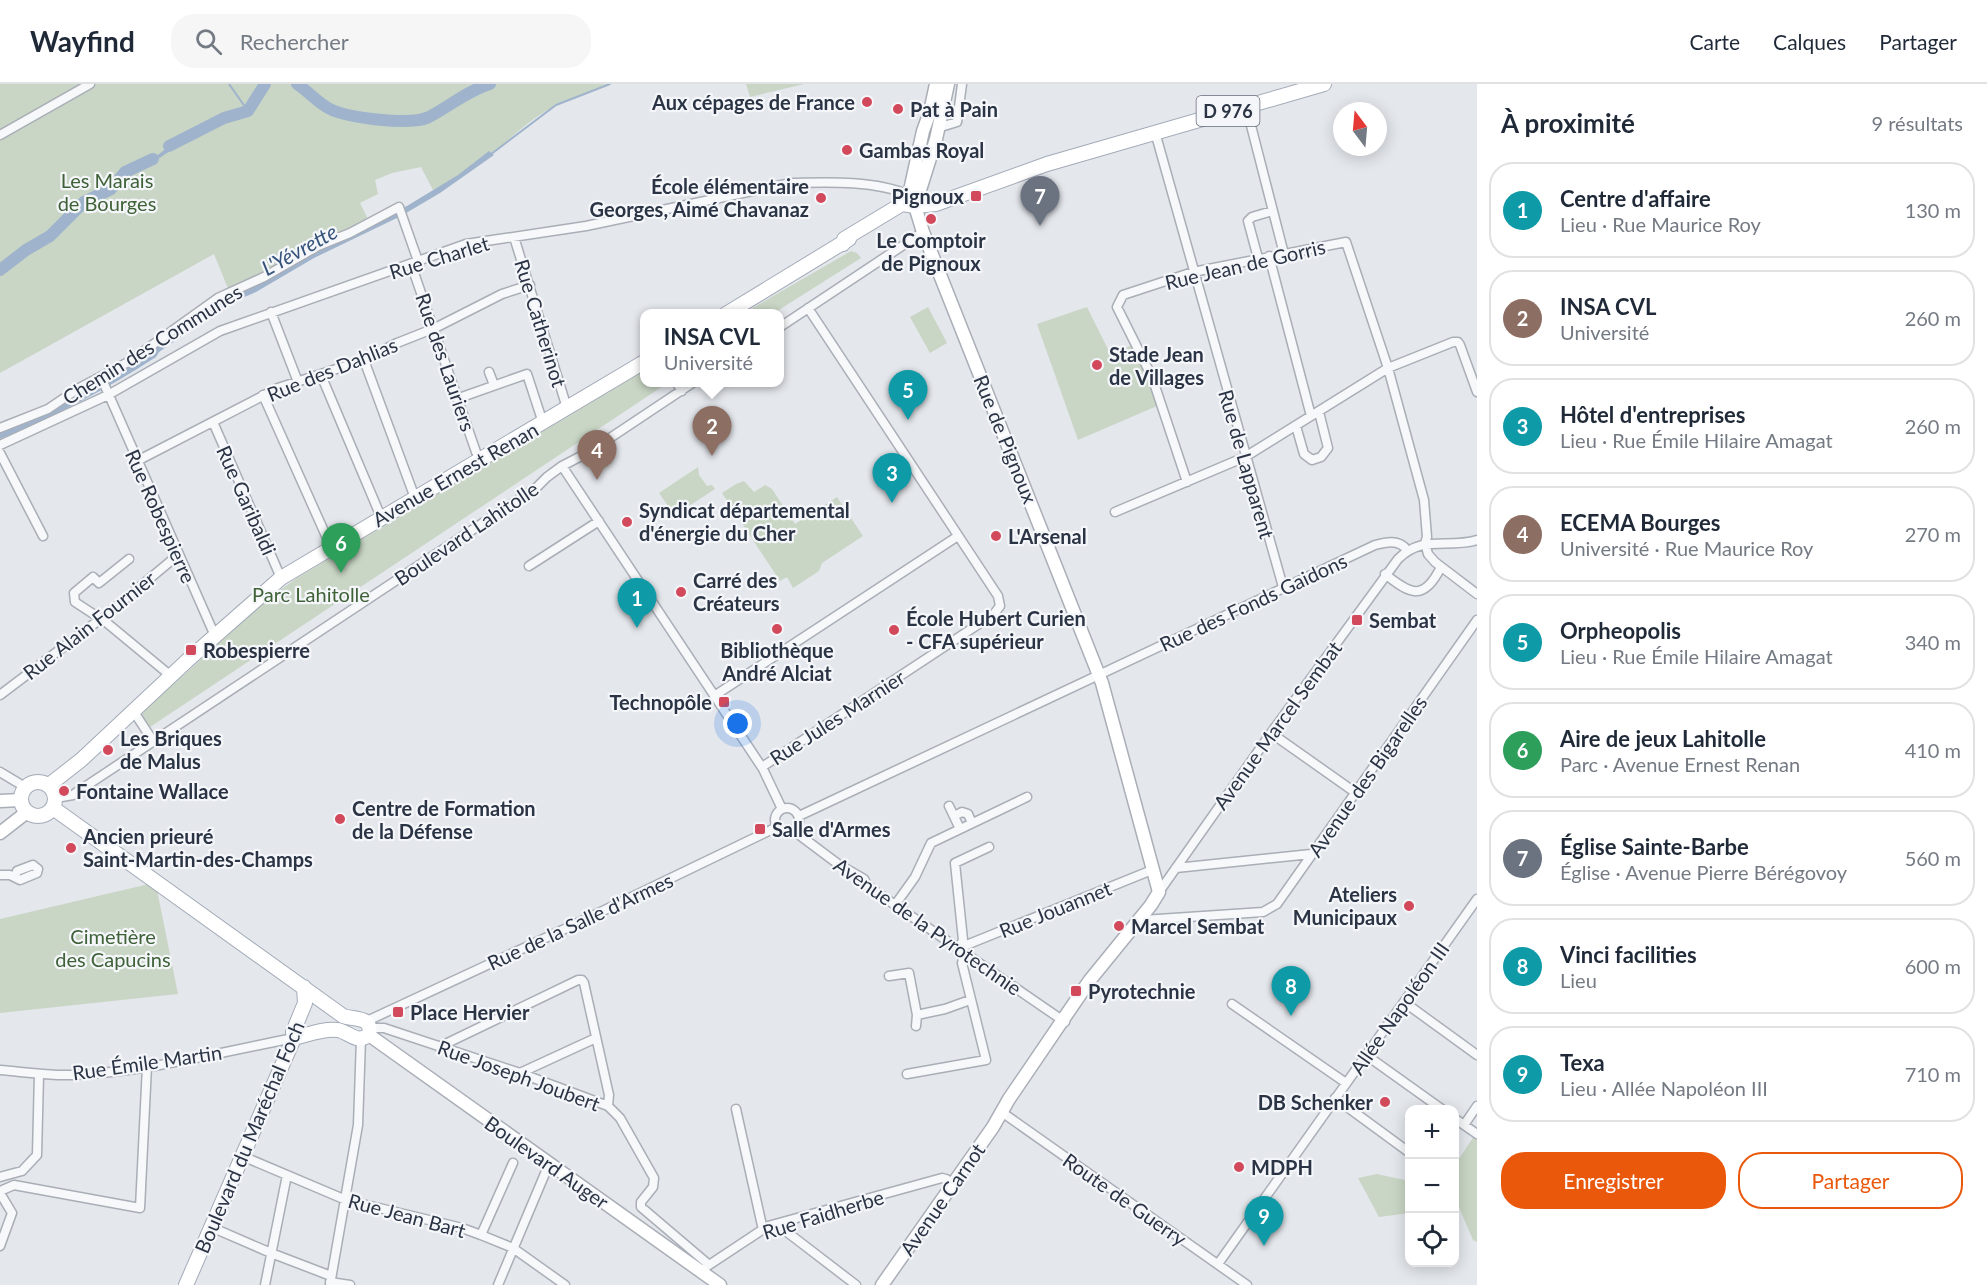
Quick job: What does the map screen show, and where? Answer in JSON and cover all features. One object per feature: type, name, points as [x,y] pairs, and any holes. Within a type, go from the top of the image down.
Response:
[{"type":"main road","points":[[734,309],[843,244],[871,233],[908,202],[915,188],[930,125],[930,112],[936,84]]},
{"type":"main road","points":[[843,244],[844,239],[908,202],[939,125],[948,84]]},
{"type":"main road","name":"D 976","points":[[908,202],[936,204],[1037,168],[1324,84]]},
{"type":"main road","name":"Rue de Pignoux","points":[[908,202],[923,232],[1099,674],[1159,892]]},
{"type":"main road","name":"Avenue Ernest Renan","points":[[53,795],[81,760],[281,578],[640,365]]},
{"type":"main road","points":[[0,831],[38,781],[53,795],[367,1035]]},
{"type":"main road","points":[[0,801],[24,802],[41,816],[53,795]]},
{"type":"main road","name":"Avenue Marcel Sembat","points":[[1064,1022],[1090,980],[1159,892]]},
{"type":"main road","name":"Boulevard du Maréchal Foch","points":[[186,1285],[294,1038],[293,1032],[305,1003],[304,987]]},
{"type":"main road","points":[[309,1035],[303,1032],[300,1026],[301,1013],[307,1005],[317,1000],[325,1002]]},
{"type":"main road","name":"Avenue Carnot","points":[[882,1285],[1064,1022]]},
{"type":"main road","points":[[294,1038],[337,1030],[355,1039],[367,1035]]},
{"type":"main road","name":"Boulevard Auger","points":[[367,1035],[710,1277]]},
{"type":"street","points":[[0,135],[90,84]]},
{"type":"street","points":[[939,125],[945,126],[957,122],[962,84]]},
{"type":"street","points":[[1246,106],[1284,254]]},
{"type":"street","name":"Rue de Lapparent","points":[[1155,132],[1283,587]]},
{"type":"street","name":"Rue Charlet","points":[[0,445],[23,428],[107,393],[213,335],[271,312],[466,244],[634,217],[791,183],[826,182],[898,190],[908,202]]},
{"type":"street","name":"Rue des Lauriers","points":[[401,211],[435,328],[476,452],[481,460]]},
{"type":"street","name":"Chemin des Communes","points":[[0,428],[23,428],[48,409],[130,361],[218,298],[264,277],[318,246],[401,211]]},
{"type":"street","points":[[1258,258],[1248,221],[1252,217],[1272,211]]},
{"type":"street","points":[[784,324],[923,232]]},
{"type":"street","name":"Rue Catherinot","points":[[514,237],[567,408]]},
{"type":"street","name":"Rue Jean de Gorris","points":[[1187,482],[1152,377],[1117,307],[1123,295],[1193,272],[1346,242],[1388,368]]},
{"type":"street","points":[[1269,256],[1315,414],[1328,448],[1322,457],[1312,460],[1304,454],[1296,426]]},
{"type":"street","name":"Rue des Dahlias","points":[[137,461],[278,388],[364,360],[502,294],[530,285]]},
{"type":"street","points":[[714,696],[958,536],[808,308]]},
{"type":"street","points":[[271,312],[298,382]]},
{"type":"street","points":[[1115,512],[1245,457],[1388,368],[1458,342],[1477,392]]},
{"type":"street","points":[[364,360],[415,498]]},
{"type":"street","points":[[1388,368],[1424,500],[1427,537],[1425,543],[1430,558],[1477,594]]},
{"type":"street","points":[[489,372],[494,386]]},
{"type":"street","points":[[459,398],[527,374],[543,423]]},
{"type":"street","points":[[321,375],[381,517]]},
{"type":"street","name":"Rue Robespierre","points":[[101,378],[215,636]]},
{"type":"street","points":[[679,387],[681,391]]},
{"type":"street","name":"Boulevard Lahitolle","points":[[53,795],[73,795],[537,487],[562,466],[589,452],[687,387]]},
{"type":"street","points":[[263,395],[331,547]]},
{"type":"street","name":"Rue Garibaldi","points":[[213,422],[281,578]]},
{"type":"street","points":[[0,453],[43,536]]},
{"type":"street","points":[[562,466],[762,766],[782,809]]},
{"type":"street","points":[[529,566],[599,520]]},
{"type":"street","name":"Rue Jules Marnier","points":[[762,766],[994,614],[1000,606],[998,596],[958,536]]},
{"type":"street","name":"Avenue Marcel Sembat","points":[[1159,892],[1383,577],[1407,550],[1425,543],[1477,540]]},
{"type":"street","name":"Rue des Fonds Gaidons","points":[[1099,674],[1375,545],[1394,542],[1401,544],[1407,550]]},
{"type":"street","name":"Rue Alain Fournier","points":[[0,695],[100,619],[178,555]]},
{"type":"street","points":[[129,560],[99,583],[93,577],[74,593],[75,602],[171,676]]},
{"type":"street","points":[[1383,577],[1408,591],[1417,592],[1428,585],[1441,567]]},
{"type":"street","name":"Avenue des Bigarelles","points":[[1140,919],[1263,912],[1277,904],[1477,620]]},
{"type":"street","points":[[799,816],[1099,674]]},
{"type":"street","points":[[134,712],[153,741]]},
{"type":"street","points":[[1270,733],[1356,793]]},
{"type":"street","points":[[0,772],[24,802]]},
{"type":"street","points":[[895,905],[915,877],[931,843],[1027,797]]},
{"type":"street","points":[[949,806],[960,829]]},
{"type":"street","points":[[782,809],[795,810],[799,816],[800,822],[794,831],[784,832],[777,827],[776,817],[782,809]]},
{"type":"street","points":[[954,816],[962,812],[968,814],[972,823]]},
{"type":"street","name":"Rue de la Salle d'Armes","points":[[367,1035],[384,1014],[777,827]]},
{"type":"street","name":"Avenue de la Pyrotechnie","points":[[794,831],[838,864],[864,879],[867,885],[895,905],[1064,1022]]},
{"type":"street","points":[[907,1074],[986,1060],[962,963],[963,940],[955,863],[989,847]]},
{"type":"street","points":[[1176,868],[1311,854]]},
{"type":"street","name":"Rue Jouannet","points":[[962,950],[1152,870]]},
{"type":"street","points":[[0,875],[15,877]]},
{"type":"street","name":"Allée Napoléon III","points":[[1218,1264],[1477,898]]},
{"type":"street","points":[[889,976],[909,973],[917,1015],[916,1026]]},
{"type":"street","points":[[439,1047],[582,980],[609,1095],[608,1106]]},
{"type":"street","points":[[917,1015],[945,1009],[970,1000]]},
{"type":"street","points":[[1404,1002],[1477,1055]]},
{"type":"street","points":[[1232,1004],[1346,1083]]},
{"type":"street","name":"Rue Joseph Joubert","points":[[367,1035],[384,1028],[520,1073],[608,1106],[620,1118],[654,1178],[653,1187],[641,1202],[641,1207],[710,1277]]},
{"type":"street","points":[[330,1281],[358,1125],[367,1035]]},
{"type":"street","name":"Rue Émile Martin","points":[[0,1070],[73,1075],[147,1066],[294,1038]]},
{"type":"street","points":[[520,1073],[596,1038]]},
{"type":"street","points":[[1366,1055],[1436,1105]]},
{"type":"street","points":[[0,1246],[12,1213],[0,1192],[14,1185],[140,1208],[147,1066]]},
{"type":"street","points":[[0,1177],[22,1171],[37,1155],[39,1074]]},
{"type":"street","points":[[1335,1098],[1405,1149]]},
{"type":"street","points":[[1464,1125],[1477,1106]]},
{"type":"street","points":[[736,1109],[763,1230]]},
{"type":"street","name":"Route de Guerry","points":[[1003,1113],[1247,1285]]},
{"type":"street","points":[[1459,1121],[1477,1134]]},
{"type":"street","name":"Rue Jean Bart","points":[[242,1156],[346,1200],[462,1228],[481,1235],[513,1248],[565,1285]]},
{"type":"street","points":[[481,1235],[513,1163]]},
{"type":"street","points":[[498,1285],[549,1164]]},
{"type":"street","points":[[265,1285],[287,1175]]},
{"type":"street","name":"Rue Faidherbe","points":[[710,1277],[763,1230],[781,1223],[942,1178],[954,1184]]},
{"type":"street","points":[[781,1223],[783,1228],[856,1285]]},
{"type":"street","points":[[212,1227],[330,1281],[350,1285]]},
{"type":"green space","name":"Les Marais de Bourges","points":[[0,84],[610,84],[546,111],[477,166],[448,184],[433,190],[421,167],[392,173],[375,180],[378,194],[360,203],[372,227],[231,296],[214,254],[0,373]]},
{"type":"green space","points":[[746,84],[804,84],[750,97]]},
{"type":"green space","points":[[851,251],[857,253],[861,258],[780,309],[751,309]]},
{"type":"green space","points":[[928,307],[947,343],[930,353],[910,317]]},
{"type":"green space","name":"Stade Jean de Villages","points":[[1087,307],[1111,355],[1132,345],[1147,375],[1145,379],[1149,382],[1157,406],[1078,440],[1037,324]]},
{"type":"green space","name":"Parc Lahitolle","points":[[640,373],[640,387],[661,387],[147,729],[142,714],[146,709],[268,599],[297,578]]},
{"type":"green space","points":[[698,467],[699,475],[707,486],[712,485],[715,489],[675,515],[661,511],[668,506],[659,493]]},
{"type":"green space","points":[[744,481],[754,492],[765,485],[772,489],[795,524],[837,497],[863,536],[822,563],[819,571],[793,588],[787,577],[780,581],[722,493]]},
{"type":"green space","name":"Cimetière des Capucins","points":[[149,884],[157,890],[178,994],[0,1013],[0,919]]},
{"type":"green space","points":[[1476,1133],[1477,1242],[1473,1240],[1459,1207],[1459,1159]]},
{"type":"green space","points":[[1377,1174],[1405,1180],[1405,1214],[1379,1217],[1358,1178]]},
{"type":"water","points":[[247,109],[250,113],[229,120],[173,149],[149,165],[131,171],[116,191],[86,206],[55,237],[0,273],[0,270],[25,250],[53,234],[81,204],[110,191],[127,169],[147,163],[171,145]]},
{"type":"water","points":[[489,151],[494,155],[440,193],[401,216],[314,258],[256,292],[226,305],[159,352],[156,357],[119,380],[60,412],[0,439],[0,431],[114,375],[219,302],[402,209],[458,175]]},
{"type":"waterway","points":[[229,84],[248,111]]},
{"type":"waterway","points":[[169,146],[224,118],[248,111],[265,84]]},
{"type":"waterway","points":[[297,84],[330,109],[365,118],[394,121],[420,120],[429,117],[490,84]]},
{"type":"waterway","name":"L'Yévrette","points":[[490,155],[556,105],[610,84]]},
{"type":"waterway","points":[[0,270],[26,250],[50,236],[84,202],[111,189],[125,172],[153,159]]},
{"type":"place","name":"Aux cépages de France","points":[[867,102]]},
{"type":"place","name":"Pat à Pain","points":[[898,109]]},
{"type":"place","name":"Gambas Royal","points":[[847,150]]},
{"type":"place","name":"Pignoux","points":[[976,196]]},
{"type":"place","name":"École élémentaire Georges, Aimé Chavanaz","points":[[821,198]]},
{"type":"place","name":"Le Comptoir de Pignoux","points":[[931,219]]},
{"type":"place","name":"Église Sainte-Barbe","points":[[1040,226]]},
{"type":"place","name":"Stade Jean de Villages","points":[[1097,365]]},
{"type":"place","name":"Orpheopolis","points":[[908,420]]},
{"type":"place","name":"INSA CVL","points":[[712,456]]},
{"type":"place","name":"ECEMA Bourges","points":[[597,480]]},
{"type":"place","name":"Hôtel d'entreprises","points":[[892,503]]},
{"type":"place","name":"Syndicat départemental d'énergie du Cher","points":[[627,522]]},
{"type":"place","name":"L'Arsenal","points":[[996,536]]},
{"type":"place","name":"Aire de jeux Lahitolle","points":[[341,573]]},
{"type":"place","name":"Carré des Créateurs","points":[[681,592]]},
{"type":"place","name":"Sembat","points":[[1357,620]]},
{"type":"place","name":"Centre d'affaire","points":[[637,628]]},
{"type":"place","name":"Bibliothèque André Alciat","points":[[777,629]]},
{"type":"place","name":"École Hubert Curien - CFA supérieur","points":[[894,630]]},
{"type":"place","name":"Robespierre","points":[[191,650]]},
{"type":"place","name":"Technopôle","points":[[724,702]]},
{"type":"place","name":"Les Briques de Malus","points":[[108,750]]},
{"type":"place","name":"Fontaine Wallace","points":[[64,791]]},
{"type":"place","name":"Centre de Formation de la Défense","points":[[340,819]]},
{"type":"place","name":"Salle d'Armes","points":[[760,829]]},
{"type":"place","name":"Ancien prieuré Saint-Martin-des-Champs","points":[[71,848]]},
{"type":"place","name":"Ateliers Municipaux","points":[[1409,906]]},
{"type":"place","name":"Marcel Sembat","points":[[1119,926]]},
{"type":"place","name":"Pyrotechnie","points":[[1076,991]]},
{"type":"place","name":"Place Hervier","points":[[398,1012]]},
{"type":"place","name":"Vinci facilities","points":[[1291,1016]]},
{"type":"place","name":"DB Schenker","points":[[1385,1102]]},
{"type":"place","name":"MDPH","points":[[1239,1167]]},
{"type":"place","name":"Texa","points":[[1264,1246]]}]
